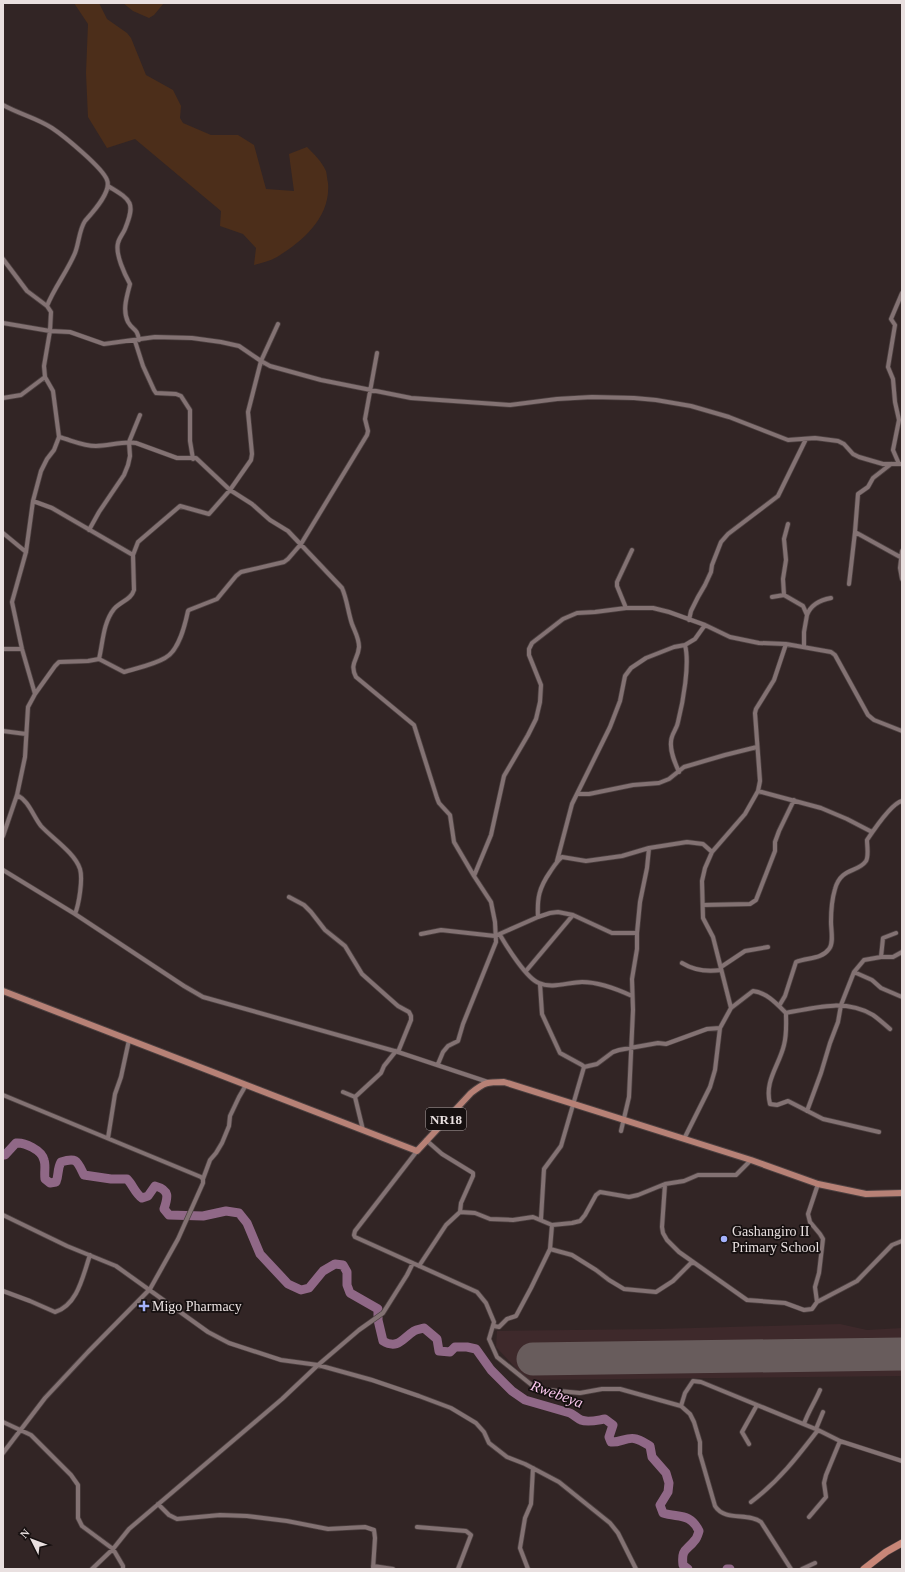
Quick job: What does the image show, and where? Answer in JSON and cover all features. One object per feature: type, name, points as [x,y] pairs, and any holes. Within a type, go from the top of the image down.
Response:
[{"type":"highway","points":[[864,1569],[886,1552],[902,1543]]},
{"type":"main road","points":[[3,991],[417,1151]]},
{"type":"main road","points":[[488,1082],[504,1082],[751,1160],[818,1184],[866,1194],[902,1193]]},
{"type":"main road","name":"NR18","points":[[417,1151],[471,1093],[488,1082]]},
{"type":"street","points":[[3,105],[34,117],[53,128],[95,164],[107,180],[108,186],[94,212],[84,223],[76,252],[66,274],[55,288],[47,306]]},
{"type":"street","points":[[108,186],[128,198],[131,208],[125,230],[117,244],[124,273],[130,284],[125,309],[128,322],[137,331],[137,340],[143,366],[156,393],[176,394],[180,396],[190,410],[190,441],[193,459]]},
{"type":"street","points":[[3,259],[27,291],[47,306],[51,312],[50,331],[44,366],[45,377],[54,391],[59,436],[54,450],[47,458],[40,471],[33,501],[26,552],[12,602],[22,649],[35,694]]},
{"type":"street","points":[[3,323],[50,331],[70,332],[104,344],[155,338],[192,338],[221,342],[239,346],[270,366],[321,380],[411,398],[510,404],[557,399],[585,398],[634,398],[656,400],[690,406],[729,417],[788,440],[815,438],[838,441],[844,444],[853,454],[883,464],[901,464],[894,450],[899,420],[895,402],[893,379],[888,367],[895,325],[891,319],[902,293]]},
{"type":"street","points":[[99,659],[105,625],[115,608],[132,595],[134,590],[133,555],[138,542],[180,506],[209,514],[230,490],[250,460],[252,454],[248,412],[261,361],[278,324]]},
{"type":"street","points":[[3,836],[17,796],[25,757],[28,707],[35,694],[55,666],[59,662],[99,659],[124,672],[166,658],[176,647],[185,627],[189,610],[217,599],[241,572],[284,562],[288,559],[301,544],[367,435],[368,431],[365,419],[377,353]]},
{"type":"street","points":[[3,398],[21,395],[45,377]]},
{"type":"street","points":[[89,530],[126,470],[130,456],[129,442],[140,415]]},
{"type":"street","points":[[59,436],[85,445],[97,446],[129,442],[136,443],[177,458],[196,458],[230,490],[252,504],[270,520],[288,531],[342,588],[346,597],[352,623],[357,634],[359,648],[353,662],[353,670],[356,677],[414,725],[437,798],[439,803],[450,815],[454,842],[491,902],[498,936],[526,971],[540,984],[548,985],[583,982],[611,987],[632,996]]},
{"type":"street","points":[[689,620],[691,611],[711,572],[712,565],[721,542],[728,534],[778,496],[806,439]]},
{"type":"street","points":[[849,584],[858,494],[868,487],[873,478],[892,464]]},
{"type":"street","points":[[33,501],[52,508],[133,555]]},
{"type":"street","points":[[784,595],[783,579],[786,560],[784,540],[788,524]]},
{"type":"street","points":[[855,532],[902,558]]},
{"type":"street","points":[[3,533],[26,552]]},
{"type":"street","points":[[626,608],[617,586],[617,582],[632,550]]},
{"type":"street","points":[[902,551],[900,568],[902,579]]},
{"type":"street","points":[[772,597],[784,595],[803,606],[807,615]]},
{"type":"street","points":[[804,647],[804,632],[807,615],[813,605],[822,599],[831,598]]},
{"type":"street","points":[[474,876],[491,835],[504,776],[536,719],[540,702],[541,685],[529,655],[529,649],[532,643],[554,624],[578,613],[626,608],[653,608],[705,626],[730,637],[759,643],[786,644],[831,652],[835,655],[868,715],[874,720],[902,731]]},
{"type":"street","points":[[538,917],[540,888],[557,860],[572,804],[610,727],[620,701],[625,676],[631,668],[646,658],[674,647],[685,645],[695,639],[705,626]]},
{"type":"street","points":[[731,1008],[713,937],[703,918],[702,880],[705,868],[712,852],[745,814],[758,791],[760,781],[755,713],[774,680],[786,644]]},
{"type":"street","points":[[679,772],[672,755],[671,742],[672,733],[678,724],[688,665],[688,654],[685,645]]},
{"type":"street","points":[[3,649],[22,649]]},
{"type":"street","points":[[3,731],[26,734]]},
{"type":"street","points":[[577,794],[588,794],[632,785],[659,782],[669,779],[684,767],[757,747]]},
{"type":"street","points":[[758,791],[821,808],[872,832]]},
{"type":"street","points":[[17,796],[23,798],[41,826],[75,859],[81,869],[80,902],[75,914]]},
{"type":"street","points":[[703,905],[750,904],[756,900],[775,851],[775,842],[779,831],[794,800]]},
{"type":"street","points":[[779,1006],[785,996],[796,962],[823,955],[830,948],[835,888],[843,875],[866,861],[867,840],[891,808],[898,802],[902,801]]},
{"type":"street","points":[[557,860],[562,857],[586,861],[622,856],[648,848],[687,842],[703,844],[712,852]]},
{"type":"street","points":[[621,1131],[629,1097],[632,978],[637,949],[637,933],[648,848]]},
{"type":"street","points":[[3,870],[75,914],[203,997],[397,1051],[488,1082]]},
{"type":"street","points":[[289,898],[304,905],[325,930],[345,946],[362,974],[411,1016],[411,1020],[397,1051],[381,1072],[355,1097]]},
{"type":"street","points":[[422,934],[441,930],[498,936],[538,917],[558,912],[573,915],[612,933],[637,933]]},
{"type":"street","points":[[526,971],[573,915]]},
{"type":"street","points":[[881,958],[883,938],[896,933]]},
{"type":"street","points":[[438,1064],[443,1052],[448,1046],[458,1041],[460,1038],[463,1024],[498,936]]},
{"type":"street","points":[[682,963],[692,969],[710,972],[721,968],[738,954],[745,951],[768,947]]},
{"type":"street","points":[[807,1111],[838,1022],[841,1005],[854,972],[864,960],[893,957],[902,952]]},
{"type":"street","points":[[854,972],[872,980],[881,988],[902,997]]},
{"type":"street","points":[[540,984],[542,1014],[560,1054],[584,1067],[597,1064],[613,1052],[658,1042],[666,1044],[707,1029],[720,1028]]},
{"type":"street","points":[[684,1139],[710,1087],[715,1070],[720,1028],[731,1008],[753,991],[758,991],[786,1013],[787,1025],[784,1045],[771,1078],[767,1095],[770,1104],[778,1105],[788,1101],[823,1119],[879,1132]]},
{"type":"street","points":[[786,1013],[822,1006],[849,1006],[875,1016],[890,1029]]},
{"type":"street","points":[[108,1138],[115,1094],[121,1078],[129,1040]]},
{"type":"street","points":[[541,1219],[544,1169],[559,1151],[584,1067]]},
{"type":"street","points":[[3,1453],[45,1398],[150,1289],[185,1224],[203,1183],[210,1160],[222,1143],[229,1126],[230,1116],[246,1085]]},
{"type":"street","points":[[343,1092],[355,1097]]},
{"type":"street","points":[[3,1096],[108,1138],[203,1179]]},
{"type":"street","points":[[355,1097],[363,1130]]},
{"type":"street","points":[[419,1266],[446,1226],[460,1212],[460,1203],[473,1176],[473,1173],[442,1154],[426,1140]]},
{"type":"street","points":[[417,1151],[355,1231],[355,1237],[477,1292],[486,1303],[494,1322],[489,1339],[497,1357],[533,1386],[538,1388],[580,1393],[602,1389],[620,1389],[681,1406],[690,1414],[694,1422],[700,1442],[700,1454],[714,1506],[717,1510],[736,1516],[754,1518],[761,1522],[791,1569]]},
{"type":"street","points":[[460,1212],[475,1213],[490,1219],[513,1220],[533,1217],[541,1219],[552,1225],[572,1223],[580,1220],[585,1215],[596,1195],[600,1192],[629,1196],[638,1195],[665,1184],[698,1175],[736,1175],[751,1160]]},
{"type":"street","points":[[665,1184],[663,1233],[667,1240],[692,1262],[747,1300],[785,1303],[804,1310],[812,1309],[817,1302],[857,1281],[892,1245],[901,1243]]},
{"type":"street","points":[[817,1302],[815,1287],[819,1273],[822,1239],[820,1234],[810,1222],[808,1214],[818,1184]]},
{"type":"street","points":[[3,1216],[67,1246],[116,1266],[208,1332],[229,1343],[281,1360],[318,1365],[412,1393],[451,1408],[476,1423],[484,1432],[490,1443],[507,1457],[533,1468],[570,1489],[610,1523],[618,1533],[636,1569]]},
{"type":"street","points":[[494,1326],[499,1327],[507,1319],[516,1316],[550,1249],[552,1225]]},
{"type":"street","points":[[550,1249],[572,1255],[596,1270],[608,1280],[624,1289],[656,1292],[673,1281],[692,1262]]},
{"type":"street","points":[[3,1291],[56,1312],[61,1310],[69,1303],[77,1291],[90,1255]]},
{"type":"street","points":[[92,1569],[113,1549],[129,1529],[282,1399],[318,1365],[359,1330],[383,1313],[408,1275],[413,1263]]},
{"type":"street","points":[[681,1406],[685,1393],[692,1381],[701,1382],[817,1429],[840,1441],[902,1461]]},
{"type":"street","points":[[804,1424],[808,1412],[815,1402],[820,1390]]},
{"type":"street","points":[[749,1444],[742,1432],[757,1405]]},
{"type":"street","points":[[751,1502],[794,1461],[817,1429],[823,1412]]},
{"type":"street","points":[[3,1422],[31,1435],[71,1475],[78,1485],[78,1518],[82,1526],[113,1549],[123,1566],[123,1569]]},
{"type":"street","points":[[809,1517],[826,1496],[824,1484],[826,1475],[840,1441]]},
{"type":"street","points":[[528,1569],[520,1548],[526,1518],[531,1504],[533,1468]]},
{"type":"street","points":[[158,1504],[169,1516],[177,1519],[220,1515],[247,1516],[287,1521],[328,1529],[365,1527],[374,1530],[375,1538],[373,1568],[393,1569]]},
{"type":"street","points":[[417,1527],[466,1531],[471,1535],[458,1569]]},
{"type":"street","points":[[802,1569],[815,1563]]},
{"type":"shaded area","points":[[74,3],[99,3],[107,19],[127,33],[131,38],[146,75],[173,90],[181,106],[180,118],[183,123],[211,135],[238,135],[254,145],[266,189],[294,191],[289,154],[307,147],[310,150],[320,161],[326,171],[328,195],[325,207],[320,217],[305,236],[277,257],[254,265],[256,248],[243,234],[220,226],[221,211],[135,139],[107,148],[88,117],[86,73],[88,24]]},
{"type":"shaded area","points":[[123,3],[164,3],[154,15],[149,18],[133,11]]},
{"type":"shaded area","points":[[840,1324],[867,1330],[902,1328],[902,1376],[527,1380],[496,1347],[497,1331],[659,1329]]},
{"type":"waterway","name":"Rwebeya","points":[[3,1155],[5,1155],[16,1143],[32,1147],[43,1156],[45,1164],[45,1179],[50,1183],[56,1182],[61,1162],[73,1160],[78,1163],[84,1175],[111,1179],[127,1179],[142,1198],[148,1196],[155,1186],[167,1194],[164,1209],[169,1215],[203,1216],[226,1211],[239,1213],[247,1223],[260,1254],[288,1284],[301,1290],[309,1288],[323,1271],[335,1264],[343,1265],[347,1272],[347,1285],[350,1293],[378,1309],[378,1320],[383,1341],[396,1344],[414,1331],[424,1328],[437,1339],[439,1351],[450,1352],[455,1347],[476,1349],[491,1370],[512,1391],[525,1400],[570,1413],[584,1421],[605,1419],[613,1425],[609,1437],[611,1442],[618,1442],[633,1438],[650,1446],[652,1457],[666,1473],[669,1483],[668,1492],[660,1505],[663,1513],[688,1518],[699,1531],[696,1539],[685,1550],[683,1555],[683,1565],[688,1569]]},
{"type":"runway","points":[[533,1359],[902,1354]]},
{"type":"place","name":"Gashangiro II Primary School","points":[[724,1239]]},
{"type":"place","name":"Migo Pharmacy","points":[[144,1306]]}]
